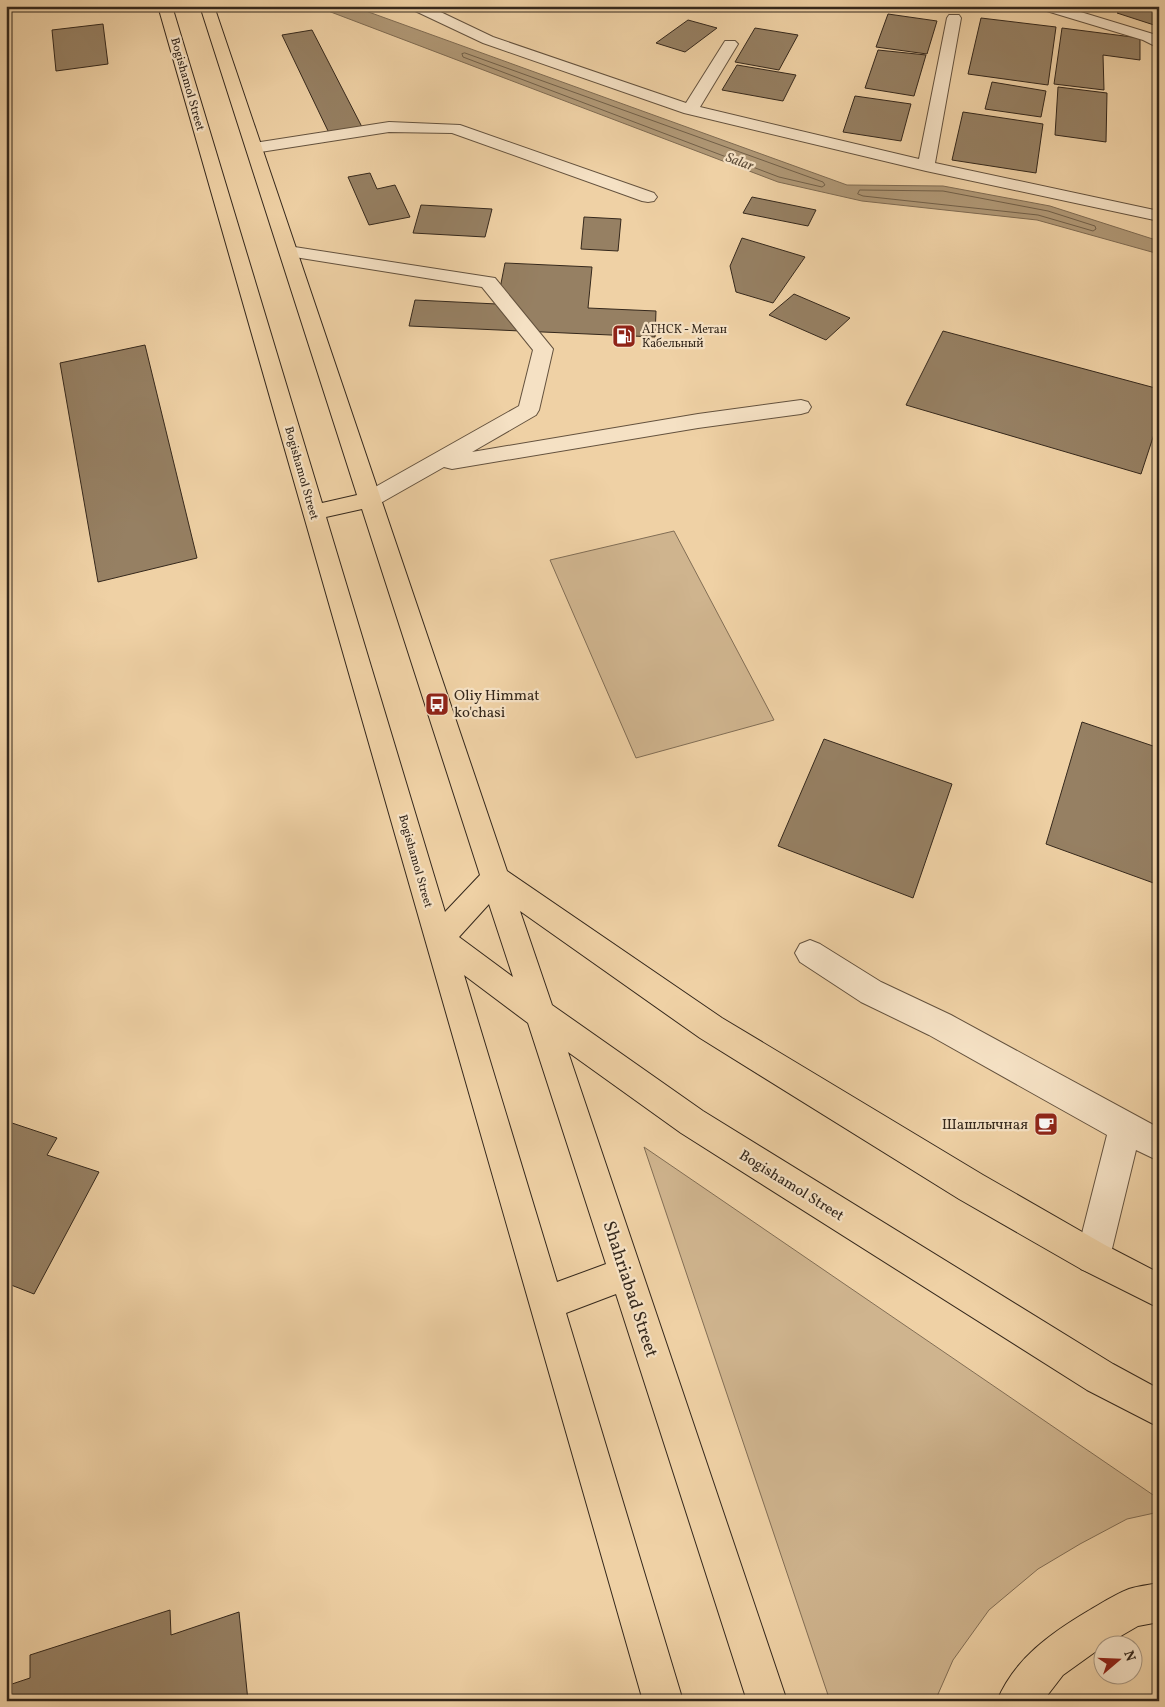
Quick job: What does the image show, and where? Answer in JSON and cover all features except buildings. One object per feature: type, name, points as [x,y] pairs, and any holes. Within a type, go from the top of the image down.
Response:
[{"type":"main road","name":"Bogishamol Street","points":[[165,6],[439,940],[692,1122],[1092,1372],[1159,1409]]},
{"type":"main road","points":[[207,6],[495,878],[711,1028],[971,1187],[1093,1257],[1159,1291]]},
{"type":"main road","points":[[314,512],[369,500]]},
{"type":"main road","points":[[495,878],[439,940],[663,1701]]},
{"type":"main road","name":"Shahriabad Street","points":[[495,878],[767,1701]]},
{"type":"main road","points":[[546,1303],[625,1274]]},
{"type":"main road","points":[[1018,1701],[1049,1661],[1074,1642],[1131,1608],[1159,1602]]},
{"type":"street","points":[[416,6],[488,40],[690,110],[926,166],[1159,216]]},
{"type":"street","points":[[1045,6],[1148,36],[1159,44]]},
{"type":"street","points":[[926,166],[954,18]]},
{"type":"street","points":[[690,110],[730,44]]},
{"type":"street","points":[[254,148],[389,127],[454,128],[648,197]]},
{"type":"street","points":[[288,251],[488,282],[543,349],[529,410],[369,500]]},
{"type":"street","points":[[433,465],[698,421],[801,407]]},
{"type":"street","points":[[810,953],[871,992],[940,1024],[1159,1145]]},
{"type":"street","points":[[1093,1257],[1126,1128]]},
{"type":"shaded area","points":[[674,531],[774,720],[636,758],[550,560]]},
{"type":"shaded area","points":[[644,1147],[1159,1499],[1159,1512],[1127,1519],[1080,1544],[1038,1569],[989,1610],[953,1660],[935,1701],[830,1701]]},
{"type":"water","name":"Salar","points":[[315,6],[352,6],[847,185],[943,186],[1050,206],[1159,241],[1159,254],[1037,220],[862,201],[778,182]]},
{"type":"place","name":"АГНСК - Метан Кабельный","points":[[624,336]]},
{"type":"place","name":"Oliy Himmat ko'chasi","points":[[437,704]]},
{"type":"place","name":"Шашлычная","points":[[1046,1124]]}]
